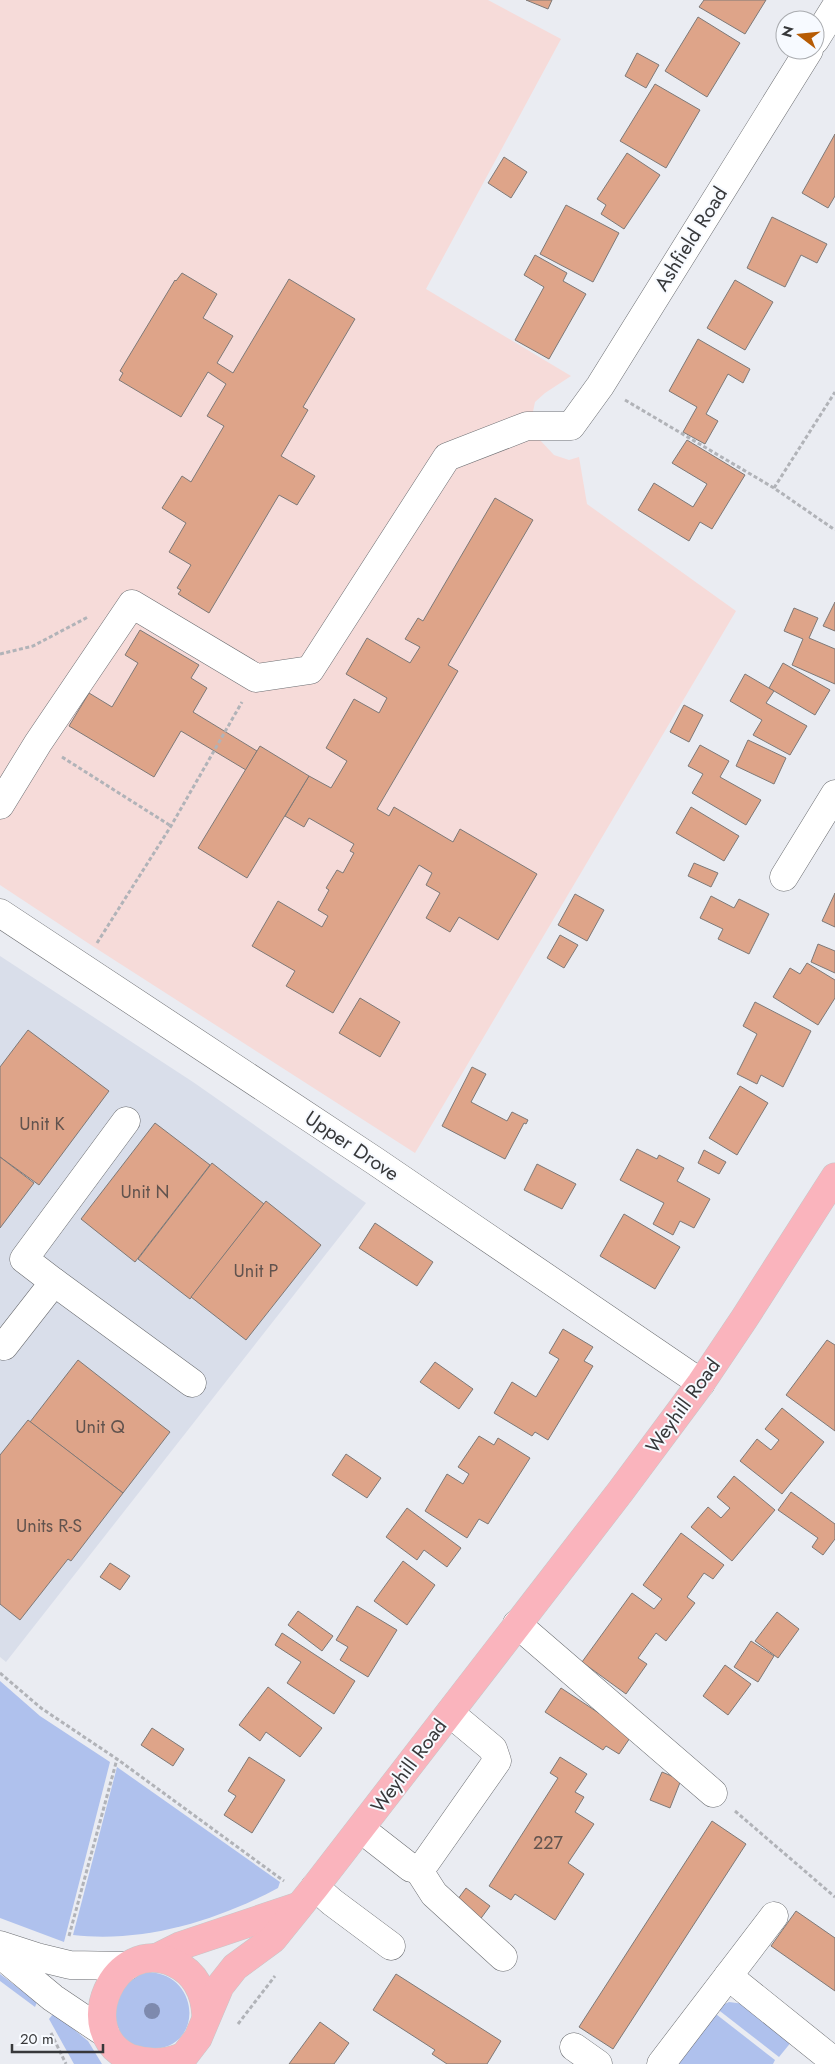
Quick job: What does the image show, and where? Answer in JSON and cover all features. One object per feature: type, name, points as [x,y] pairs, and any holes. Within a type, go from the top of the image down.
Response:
[{"type":"main road","name":"Weyhill Road","points":[[113,2049],[131,2058],[148,2062],[180,2060],[198,2038],[220,1986],[235,1967],[273,1939],[308,1897],[702,1383],[835,1177]]},
{"type":"main road","points":[[113,2049],[102,2019],[105,1994],[116,1976],[127,1966],[156,1958],[180,1946],[308,1897]]},
{"type":"main road","points":[[156,1958],[178,1965],[192,1976],[203,1994],[206,2016]]},
{"type":"street","points":[[825,24],[835,8]]},
{"type":"street","name":"Ashfield Road","points":[[256,678],[310,670],[447,457],[527,426],[571,426],[600,386],[803,60]]},
{"type":"street","points":[[0,805],[38,743],[132,604],[256,678]]},
{"type":"street","points":[[784,877],[834,798]]},
{"type":"street","name":"Upper Drove","points":[[0,913],[376,1161],[702,1383]]},
{"type":"street","points":[[126,1121],[24,1259],[192,1383]]},
{"type":"street","points":[[1,1347],[54,1282]]},
{"type":"street","points":[[516,1624],[713,1792]]},
{"type":"street","points":[[418,1869],[426,1862],[497,1761],[493,1749],[450,1713]]},
{"type":"street","points":[[361,1829],[411,1868],[418,1869],[434,1894],[503,1957]]},
{"type":"street","points":[[308,1897],[332,1902],[391,1946]]},
{"type":"street","points":[[661,2064],[774,1916]]},
{"type":"street","points":[[0,1945],[37,1957],[70,1964],[127,1966]]},
{"type":"street","points":[[0,1954],[113,2049]]},
{"type":"street","points":[[728,1976],[835,2062]]},
{"type":"street","points":[[574,2047],[598,2064]]},
{"type":"path","points":[[600,386],[774,488],[835,530]]},
{"type":"path","points":[[774,488],[835,392]]},
{"type":"path","points":[[0,654],[33,646],[85,617],[104,615],[132,604]]},
{"type":"path","points":[[94,947],[171,826],[256,678]]},
{"type":"path","points":[[38,743],[171,826]]},
{"type":"path","points":[[0,1673],[41,1708],[286,1882]]},
{"type":"path","points":[[70,1964],[68,1938],[116,1760]]},
{"type":"path","points":[[713,1792],[835,1897]]},
{"type":"path","points":[[53,1998],[41,2015],[66,2064]]},
{"type":"shaded area","points":[[0,0],[488,0],[561,39],[426,289],[571,376],[535,402],[531,421],[539,439],[554,455],[569,460],[579,457],[587,504],[736,611],[415,1153],[0,885]]},
{"type":"shaded area","points":[[0,956],[193,1082],[366,1203],[6,1662],[0,1657]]},
{"type":"shaded area","points":[[0,1681],[40,1716],[110,1762],[64,1942],[0,1918]]},
{"type":"shaded area","points":[[117,1767],[280,1882],[278,1888],[230,1910],[179,1927],[126,1936],[73,1935]]},
{"type":"shaded area","points":[[149,1972],[166,1976],[178,1985],[186,1997],[189,2010],[188,2024],[181,2036],[170,2045],[142,2050],[119,2036],[112,2003],[133,1976]]},
{"type":"shaded area","points":[[0,1974],[37,2002],[35,2007],[0,1981]]},
{"type":"shaded area","points":[[729,2002],[744,2004],[792,2041],[779,2057],[716,2008]]},
{"type":"shaded area","points":[[712,2011],[775,2060],[773,2064],[674,2064]]},
{"type":"shaded area","points":[[54,2013],[88,2041],[102,2064],[74,2064],[49,2019]]},
{"type":"building","points":[[526,0],[552,0],[548,9]]},
{"type":"building","points":[[704,0],[766,0],[745,34],[699,7]]},
{"type":"building","points":[[698,17],[740,43],[707,97],[665,71]]},
{"type":"building","points":[[637,53],[659,65],[646,88],[625,76]]},
{"type":"building","points":[[655,84],[700,110],[666,168],[620,141]]},
{"type":"building","points":[[835,134],[835,196],[828,208],[802,193]]},
{"type":"building","points":[[627,153],[660,175],[624,229],[601,214],[606,205],[597,199]]},
{"type":"building","points":[[504,157],[527,172],[511,198],[488,183]]},
{"type":"building","points":[[566,205],[619,233],[593,282],[540,254]]},
{"type":"building","points":[[772,217],[827,244],[817,263],[801,255],[785,287],[747,268]]},
{"type":"building","points":[[535,255],[567,273],[563,281],[586,294],[549,359],[515,340],[544,287],[524,275]]},
{"type":"building","points":[[182,273],[217,294],[203,318],[233,336],[217,363],[233,373],[289,279],[355,319],[303,407],[308,410],[281,456],[315,476],[297,505],[279,495],[209,613],[178,594],[181,590],[177,588],[191,565],[169,552],[186,523],[162,508],[182,476],[191,482],[224,426],[207,416],[226,384],[208,372],[181,417],[119,380],[123,373],[120,371],[175,280]]},
{"type":"building","points":[[735,280],[773,302],[745,350],[707,328]]},
{"type":"building","points":[[698,339],[750,369],[743,383],[728,374],[706,414],[718,421],[705,444],[683,432],[697,407],[669,391]]},
{"type":"building","points":[[687,440],[745,475],[712,529],[700,522],[689,541],[638,510],[654,483],[693,507],[707,484],[672,463]]},
{"type":"building","points":[[495,498],[533,520],[448,665],[458,671],[377,809],[389,816],[394,807],[453,842],[460,829],[537,874],[498,940],[459,917],[450,932],[426,918],[440,893],[426,885],[432,873],[419,865],[333,1013],[286,986],[295,971],[252,946],[278,901],[322,927],[328,916],[318,910],[329,890],[326,888],[337,870],[343,873],[354,853],[350,851],[354,844],[309,818],[304,827],[285,816],[309,776],[331,788],[347,761],[326,748],[354,699],[379,713],[387,698],[346,674],[367,638],[410,663],[420,647],[405,639],[418,618],[423,621]]},
{"type":"building","points":[[835,602],[835,631],[823,626]]},
{"type":"building","points":[[794,608],[818,618],[809,638],[835,649],[835,684],[792,665],[803,639],[784,631]]},
{"type":"building","points":[[140,630],[199,665],[191,678],[207,688],[193,712],[257,751],[246,770],[181,731],[154,777],[69,726],[89,693],[112,707],[138,663],[125,655]]},
{"type":"building","points":[[783,663],[830,690],[815,715],[769,688]]},
{"type":"building","points":[[745,674],[774,691],[766,703],[807,726],[790,755],[753,735],[762,720],[730,701]]},
{"type":"building","points":[[684,705],[703,715],[689,742],[670,732]]},
{"type":"building","points":[[748,740],[786,758],[774,784],[736,766]]},
{"type":"building","points":[[700,745],[729,761],[720,777],[761,800],[746,825],[692,793],[703,774],[688,766]]},
{"type":"building","points":[[260,746],[309,776],[247,878],[198,848]]},
{"type":"building","points":[[691,807],[739,836],[724,861],[676,833]]},
{"type":"building","points":[[694,863],[718,873],[711,887],[688,876]]},
{"type":"building","points":[[835,893],[835,927],[822,921]]},
{"type":"building","points":[[575,894],[604,910],[587,941],[558,925]]},
{"type":"building","points":[[711,896],[734,908],[739,899],[769,914],[749,954],[718,939],[723,929],[700,918]]},
{"type":"building","points":[[560,935],[578,945],[564,968],[547,958]]},
{"type":"building","points":[[818,944],[835,951],[835,973],[811,962]]},
{"type":"building","points":[[807,963],[835,980],[835,998],[818,1025],[773,997],[790,968],[800,974]]},
{"type":"building","points":[[360,998],[400,1022],[380,1057],[339,1033]]},
{"type":"building","points":[[755,1002],[811,1031],[783,1087],[761,1075],[757,1084],[737,1074],[757,1034],[743,1026]]},
{"type":"building","points":[[28,1030],[109,1091],[39,1185],[0,1157],[0,1067]]},
{"type":"building","points":[[472,1067],[486,1074],[471,1102],[507,1121],[512,1112],[528,1120],[526,1124],[524,1123],[505,1159],[442,1126]]},
{"type":"building","points":[[740,1086],[768,1103],[737,1155],[709,1138]]},
{"type":"building","points":[[155,1123],[210,1165],[135,1262],[81,1219]]},
{"type":"building","points":[[637,1149],[657,1159],[659,1155],[684,1168],[677,1181],[710,1199],[694,1228],[680,1221],[673,1235],[653,1224],[664,1203],[620,1180]]},
{"type":"building","points":[[704,1150],[726,1162],[719,1174],[698,1163]]},
{"type":"building","points":[[0,1157],[34,1183],[0,1228]]},
{"type":"building","points":[[212,1163],[264,1204],[190,1299],[138,1259]]},
{"type":"building","points":[[537,1164],[576,1184],[562,1209],[524,1190]]},
{"type":"building","points":[[266,1201],[321,1245],[246,1340],[191,1297]]},
{"type":"building","points":[[624,1214],[680,1247],[655,1289],[600,1256]]},
{"type":"building","points":[[375,1223],[433,1262],[417,1286],[359,1248]]},
{"type":"building","points":[[563,1329],[593,1347],[584,1361],[593,1366],[548,1440],[535,1432],[532,1436],[494,1413],[512,1382],[536,1397],[559,1359],[549,1353]]},
{"type":"building","points":[[827,1340],[835,1345],[835,1431],[786,1395]]},
{"type":"building","points":[[78,1360],[170,1432],[123,1493],[30,1422]]},
{"type":"building","points":[[435,1362],[473,1389],[459,1409],[420,1382]]},
{"type":"building","points":[[782,1408],[824,1442],[782,1494],[740,1461],[757,1439],[771,1450],[779,1440],[765,1429]]},
{"type":"building","points":[[28,1420],[123,1493],[71,1561],[68,1559],[20,1620],[0,1604],[0,1455]]},
{"type":"building","points":[[479,1436],[494,1445],[498,1438],[530,1458],[488,1524],[479,1519],[467,1538],[425,1511],[447,1474],[463,1484],[469,1474],[458,1467]]},
{"type":"building","points":[[346,1454],[381,1478],[367,1498],[332,1475]]},
{"type":"building","points":[[734,1476],[775,1510],[732,1561],[691,1527],[708,1507],[721,1518],[730,1508],[717,1497]]},
{"type":"building","points":[[791,1492],[835,1524],[835,1539],[823,1555],[812,1547],[818,1538],[778,1510]]},
{"type":"building","points":[[407,1508],[461,1548],[447,1567],[424,1550],[417,1560],[386,1537]]},
{"type":"building","points":[[681,1533],[724,1565],[713,1579],[704,1573],[687,1597],[695,1603],[666,1641],[656,1633],[638,1658],[647,1664],[626,1694],[582,1662],[632,1593],[654,1609],[662,1599],[643,1585]]},
{"type":"building","points":[[403,1561],[435,1585],[407,1625],[374,1601]]},
{"type":"building","points":[[110,1563],[130,1576],[120,1590],[100,1577]]},
{"type":"building","points":[[357,1606],[397,1630],[368,1677],[340,1660],[348,1647],[336,1640]]},
{"type":"building","points":[[298,1611],[333,1636],[322,1651],[288,1625]]},
{"type":"building","points":[[777,1612],[799,1629],[778,1658],[755,1641]]},
{"type":"building","points":[[282,1633],[355,1681],[334,1714],[287,1683],[301,1662],[275,1645]]},
{"type":"building","points":[[751,1641],[774,1656],[758,1682],[734,1667]]},
{"type":"building","points":[[725,1665],[751,1684],[728,1715],[703,1696]]},
{"type":"building","points":[[268,1687],[322,1728],[300,1757],[266,1732],[260,1741],[239,1725]]},
{"type":"building","points":[[561,1688],[632,1735],[619,1754],[606,1746],[603,1750],[545,1712]]},
{"type":"building","points":[[152,1728],[184,1749],[173,1766],[141,1745]]},
{"type":"building","points":[[249,1757],[285,1780],[252,1833],[224,1815],[236,1796],[228,1791]]},
{"type":"building","points":[[560,1757],[587,1774],[575,1792],[584,1797],[575,1812],[594,1824],[568,1863],[584,1874],[555,1920],[515,1894],[511,1900],[489,1886],[558,1778],[550,1773]]},
{"type":"building","points":[[662,1772],[681,1780],[670,1808],[650,1800]]},
{"type":"building","points":[[712,1821],[746,1844],[613,2049],[579,2027]]},
{"type":"building","points":[[466,1888],[490,1906],[479,1921],[455,1903]]},
{"type":"building","points":[[796,1911],[835,1938],[835,1991],[771,1946]]},
{"type":"building","points":[[396,1974],[501,2041],[487,2064],[447,2064],[432,2054],[435,2050],[373,2010]]},
{"type":"building","points":[[320,2022],[349,2043],[334,2064],[289,2064]]}]
